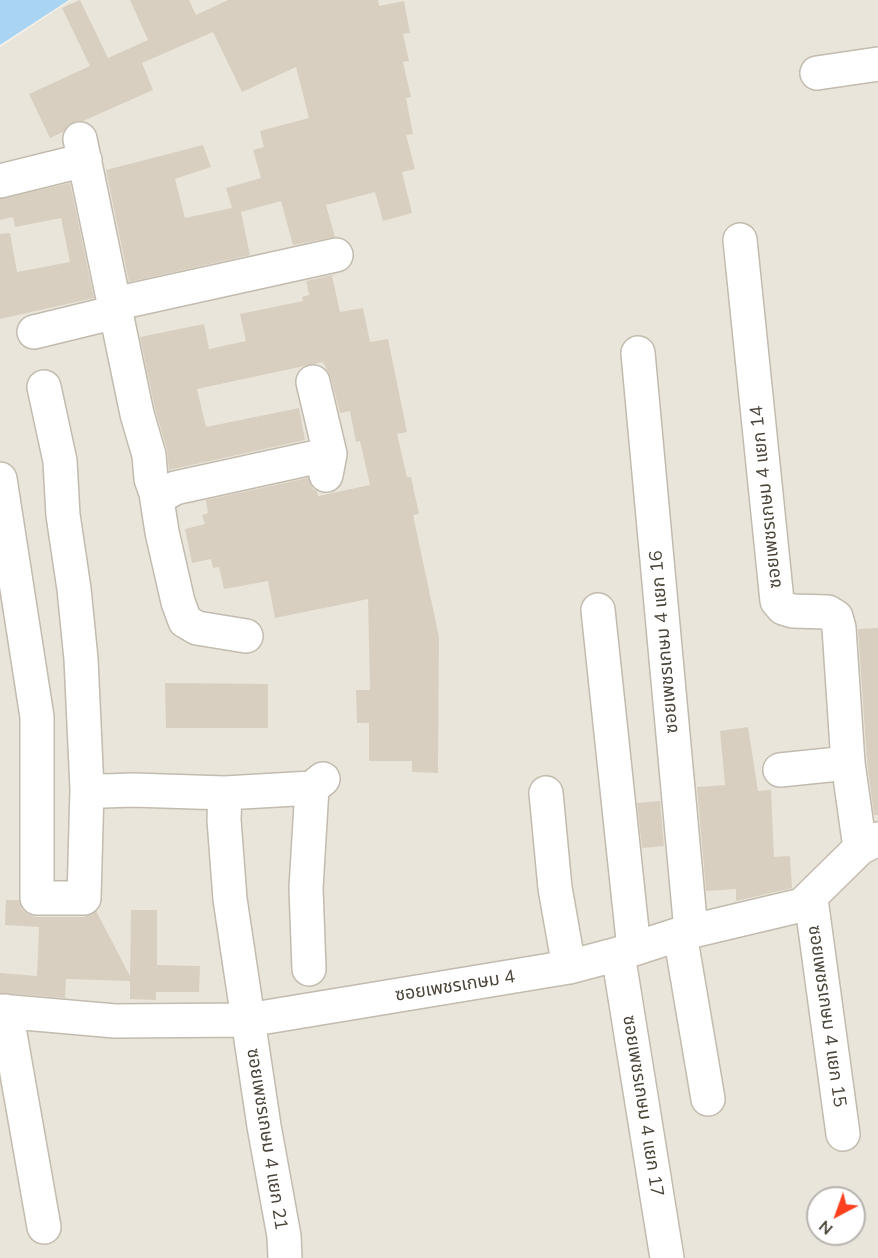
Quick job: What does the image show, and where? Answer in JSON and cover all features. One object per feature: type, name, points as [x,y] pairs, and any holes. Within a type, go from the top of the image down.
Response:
[{"type":"street","points":[[817,73],[878,64]]},
{"type":"street","points":[[0,180],[82,150],[136,414],[149,455],[151,479],[156,493],[162,532],[178,602],[185,621],[197,628],[246,636]]},
{"type":"street","name":"ซอยเพชรเกษม 4 แยก 14","points":[[740,240],[777,601],[783,608],[828,612],[836,617],[839,628],[849,763],[869,843]]},
{"type":"street","points":[[34,332],[115,308],[336,255]]},
{"type":"street","name":"ซอยเพชรเกษม 4 แยก 16","points":[[638,353],[686,933],[695,1015],[708,1099]]},
{"type":"street","points":[[156,493],[328,464],[314,382]]},
{"type":"street","points":[[0,479],[37,717],[37,898],[84,898],[87,789],[81,659],[63,515],[60,461],[44,387]]},
{"type":"street","name":"ซอยเพชรเกษม 4 แยก 17","points":[[598,610],[626,952],[667,1258]]},
{"type":"street","points":[[780,770],[849,763]]},
{"type":"street","points":[[87,789],[104,792],[133,790],[225,793],[318,784],[306,888],[309,969]]},
{"type":"street","name":"ซอยเพชรเกษม 4 แยก 21","points":[[225,793],[224,820],[230,899],[264,1126],[284,1236],[285,1258]]},
{"type":"street","points":[[546,793],[555,888],[569,968]]},
{"type":"street","name":"ซอยเพชรเกษม 4","points":[[3,1011],[115,1021],[248,1020],[569,968],[686,933],[796,908],[811,899],[869,843]]},
{"type":"street","name":"ซอยเพชรเกษม 4 แยก 15","points":[[811,899],[843,1134]]},
{"type":"street","points":[[3,1011],[44,1227]]},
{"type":"shaded area","points":[[71,0],[878,0],[878,1258],[0,1258],[0,47]]},
{"type":"water","points":[[0,0],[69,0],[0,45]]},
{"type":"building","points":[[80,0],[108,58],[148,40],[130,0],[189,0],[196,15],[228,0],[378,0],[379,6],[404,1],[410,33],[403,34],[409,61],[403,62],[411,97],[406,98],[413,134],[406,135],[415,169],[402,172],[412,213],[383,221],[375,192],[326,205],[335,237],[293,245],[281,201],[241,212],[250,255],[129,282],[106,170],[203,145],[211,167],[175,179],[185,218],[232,208],[226,188],[261,178],[253,150],[264,147],[260,131],[309,118],[296,67],[242,92],[213,32],[142,63],[153,90],[83,121],[76,121],[68,125],[63,132],[50,138],[29,94],[90,66],[62,8]]},
{"type":"building","points":[[70,183],[94,298],[0,319],[0,234],[10,233],[17,272],[70,262],[61,218],[15,227],[13,217],[0,220],[0,199]]},
{"type":"building","points":[[337,274],[332,276],[340,312],[363,308],[370,342],[388,339],[407,432],[397,434],[407,477],[411,477],[419,514],[413,515],[439,637],[438,773],[412,772],[412,761],[369,761],[369,723],[357,723],[356,690],[370,690],[368,599],[275,618],[268,581],[224,589],[219,567],[213,568],[211,559],[192,563],[185,529],[205,524],[202,515],[208,513],[206,500],[308,478],[318,496],[370,485],[360,441],[356,442],[350,411],[340,413],[331,378],[323,362],[197,389],[206,427],[299,408],[305,440],[169,470],[167,450],[155,409],[140,337],[204,324],[209,349],[246,341],[240,314],[303,301],[302,297],[309,295],[306,281]]},
{"type":"building","points":[[878,628],[878,815],[874,815],[867,761],[858,629]]},
{"type":"building","points":[[165,683],[268,684],[268,728],[166,728]]},
{"type":"building","points":[[748,727],[758,791],[771,790],[774,857],[790,856],[792,888],[736,901],[736,889],[706,891],[697,787],[725,785],[720,731]]},
{"type":"building","points":[[660,801],[664,846],[642,848],[637,803]]},
{"type":"building","points":[[6,900],[19,900],[21,908],[27,914],[36,917],[84,917],[96,911],[130,976],[131,910],[157,910],[157,965],[200,966],[199,992],[156,992],[156,1000],[130,999],[130,981],[66,979],[65,998],[0,993],[0,973],[37,976],[39,927],[5,925]]}]
